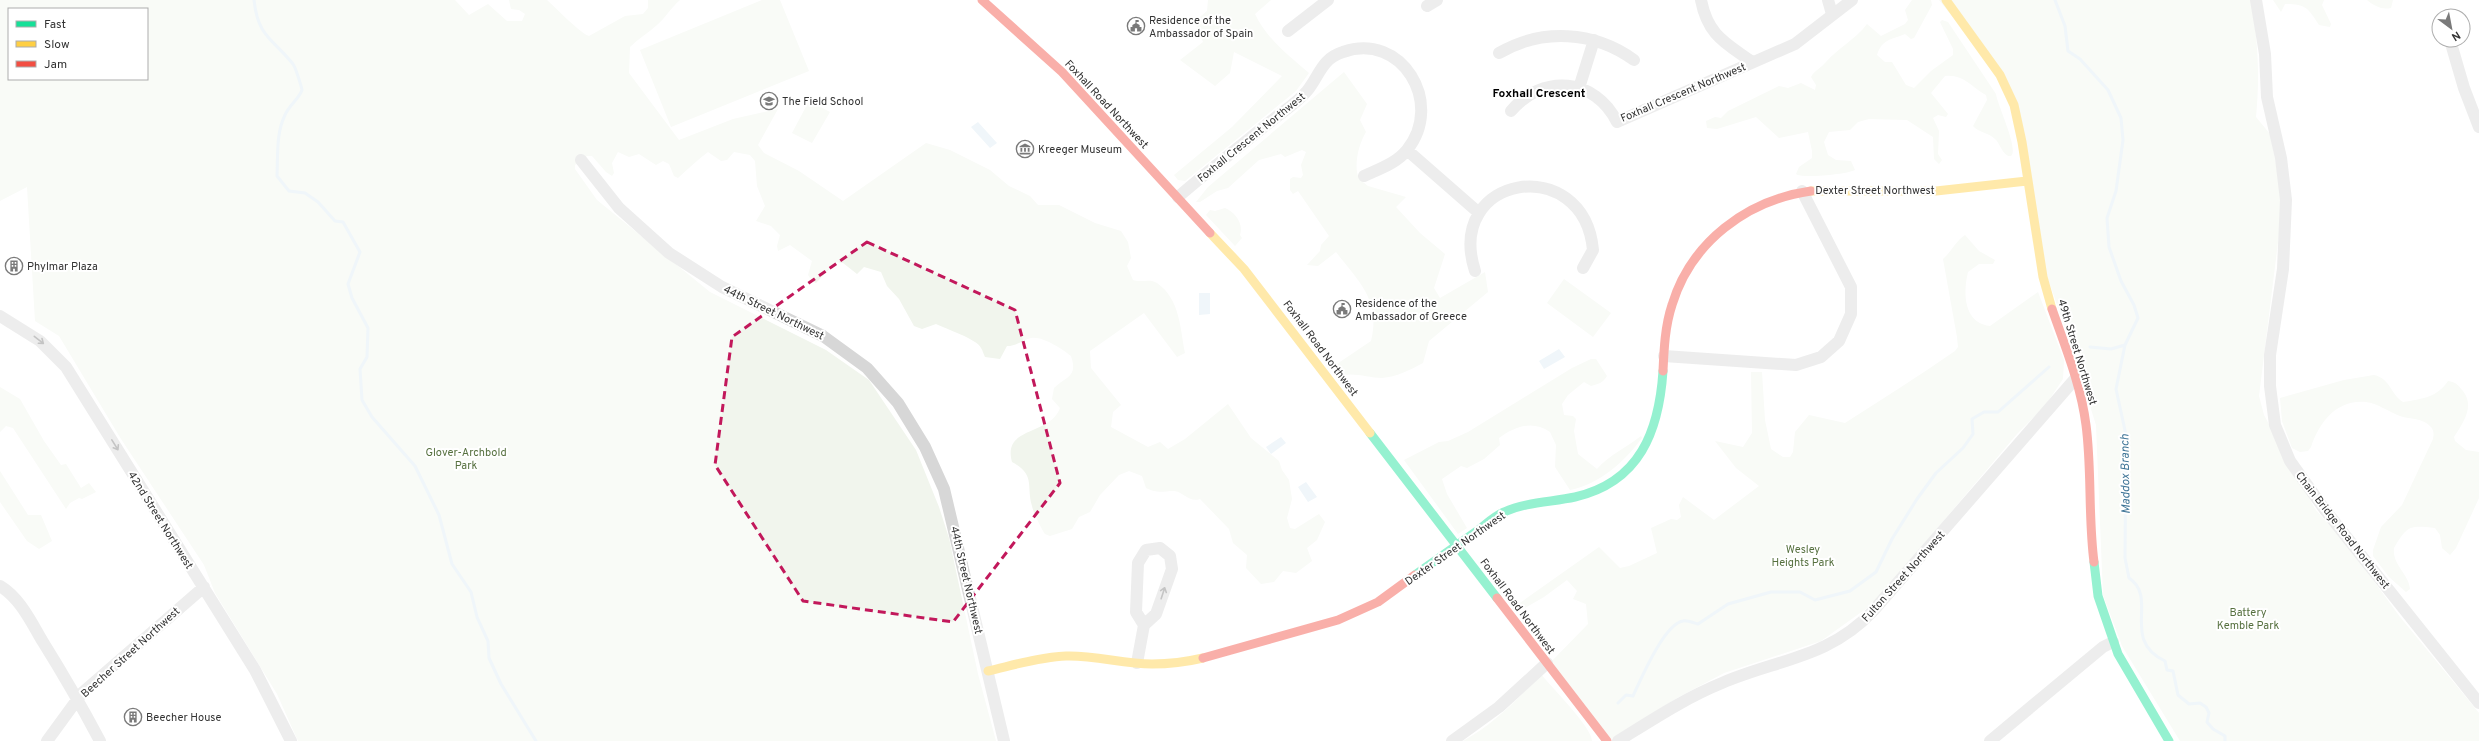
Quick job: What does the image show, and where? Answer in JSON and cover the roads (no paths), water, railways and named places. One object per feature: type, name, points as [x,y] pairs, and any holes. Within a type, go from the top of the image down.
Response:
[{"type":"street","name":"Foxhall Road Northwest","points":[[982,0],[1054,64],[1259,286],[1607,741]]},
{"type":"street","points":[[1288,31],[1328,0]]},
{"type":"street","name":"Foxhall Crescent Northwest","points":[[1701,0],[1705,15],[1718,38],[1752,62]]},
{"type":"street","points":[[1828,0],[1832,14]]},
{"type":"street","name":"Foxhall Crescent Northwest","points":[[1511,111],[1524,98],[1540,89],[1564,85],[1579,88],[1602,101],[1617,122],[1795,44],[1852,0]]},
{"type":"street","name":"49th Street Northwest","points":[[1946,0],[2000,75],[2011,96],[2019,123],[2043,277],[2051,308],[2075,379],[2086,425],[2092,564],[2098,596],[2113,642],[2169,741]]},
{"type":"street","name":"Chain Bridge Road Northwest","points":[[2256,0],[2265,54],[2267,97],[2281,154],[2286,200],[2285,248],[2270,360],[2270,386],[2275,425],[2290,461],[2325,510],[2479,703]]},
{"type":"street","points":[[1500,53],[1520,42],[1537,37],[1572,37],[1594,40],[1615,48],[1634,60]]},
{"type":"street","points":[[1579,88],[1594,40]]},
{"type":"street","points":[[2452,48],[2464,88],[2479,127]]},
{"type":"street","name":"Foxhall Crescent Northwest","points":[[1178,197],[1304,94],[1319,68],[1327,60],[1348,50],[1368,49],[1385,54],[1402,65],[1413,79],[1420,95],[1422,116],[1418,131],[1407,150],[1394,161],[1364,176]]},
{"type":"street","points":[[1407,150],[1479,213]]},
{"type":"street","name":"44th Street Northwest","points":[[581,160],[620,208],[669,253],[722,287],[805,326],[834,343],[867,368],[898,403],[925,447],[944,489],[1004,741]]},
{"type":"street","name":"Dexter Street Northwest","points":[[988,671],[1036,659],[1066,656],[1104,658],[1137,663],[1168,664],[1200,659],[1348,616],[1378,602],[1456,544],[1503,512],[1525,504],[1571,498],[1595,491],[1612,482],[1628,470],[1646,447],[1656,427],[1661,409],[1664,356],[1668,322],[1678,287],[1687,270],[1706,245],[1725,226],[1750,210],[1772,199],[1802,191],[1820,189],[1932,191],[1979,188],[2027,181]]},
{"type":"street","points":[[1475,271],[1471,255],[1470,240],[1479,213],[1494,197],[1517,186],[1540,186],[1562,194],[1575,205],[1581,215],[1592,244],[1592,254],[1583,268]]},
{"type":"street","points":[[1664,356],[1796,365],[1821,357],[1839,341],[1851,317],[1850,287],[1802,191]]},
{"type":"street","name":"42nd Street Northwest","points":[[3,317],[37,338],[63,363],[267,690],[291,741]]},
{"type":"street","name":"Fulton Street Northwest","points":[[1618,741],[1708,689],[1756,670],[1819,650],[1852,631],[1873,611],[2075,379]]},
{"type":"street","points":[[1137,663],[1144,625],[1156,614],[1172,569],[1170,556],[1160,548],[1146,550],[1140,555],[1138,563],[1136,612],[1144,625]]},
{"type":"street","points":[[0,586],[12,595],[23,609],[78,698],[100,741]]},
{"type":"street","name":"Beecher Street Northwest","points":[[47,741],[78,698],[204,587]]},
{"type":"street","points":[[1990,741],[2093,655],[2113,642]]},
{"type":"street","points":[[1452,741],[1494,711],[1547,663]]},
{"type":"waterway","points":[[254,0],[256,12],[263,30],[293,64],[302,90],[287,111],[282,122],[278,144],[277,176],[289,191],[305,193],[318,202],[335,221],[343,222],[360,252],[348,284],[352,298],[368,328],[367,357],[360,369],[362,400],[372,417],[415,466],[439,515],[452,564],[471,592],[477,617],[488,641],[489,658],[501,684],[536,741]]},
{"type":"waterway","name":"Maddox Branch","points":[[2055,0],[2065,26],[2068,51],[2080,59],[2108,90],[2121,118],[2123,140],[2116,191],[2107,218],[2109,247],[2121,281],[2134,305],[2138,318],[2125,345],[2116,389],[2126,435],[2125,558],[2129,578],[2137,586],[2141,596],[2142,631],[2145,642],[2152,652],[2165,661],[2167,670],[2173,671],[2178,695],[2189,704],[2200,703],[2206,707],[2209,713],[2207,722],[2213,729],[2225,736],[2225,741]]},
{"type":"waterway","points":[[2090,347],[2111,349],[2125,345]]},
{"type":"waterway","points":[[1618,703],[1626,695],[1633,696],[1654,653],[1668,632],[1676,624],[1683,621],[1698,624],[1728,604],[1771,592],[1800,592],[1815,600],[1850,591],[1876,572],[1892,539],[1917,499],[1936,473],[1963,448],[1973,434],[1972,419],[1984,412],[1998,412],[2049,367]]},
{"type":"place","name":"Residence of the Ambassador of Spain","points":[[1136,26]]},
{"type":"place","name":"The Field School","points":[[769,101]]},
{"type":"place","name":"Kreeger Museum","points":[[1025,149]]},
{"type":"place","name":"Phylmar Plaza","points":[[14,266]]},
{"type":"place","name":"Residence of the Ambassador of Greece","points":[[1342,309]]},
{"type":"place","name":"Beecher House","points":[[133,717]]},
{"type":"district","name":"Foxhall Crescent","points":[[1539,93]]},
{"type":"park label","name":"Glover-Archbold Park","points":[[466,458]]},
{"type":"park label","name":"Wesley Heights Park","points":[[1803,555]]},
{"type":"park label","name":"Battery Kemble Park","points":[[2248,618]]}]
